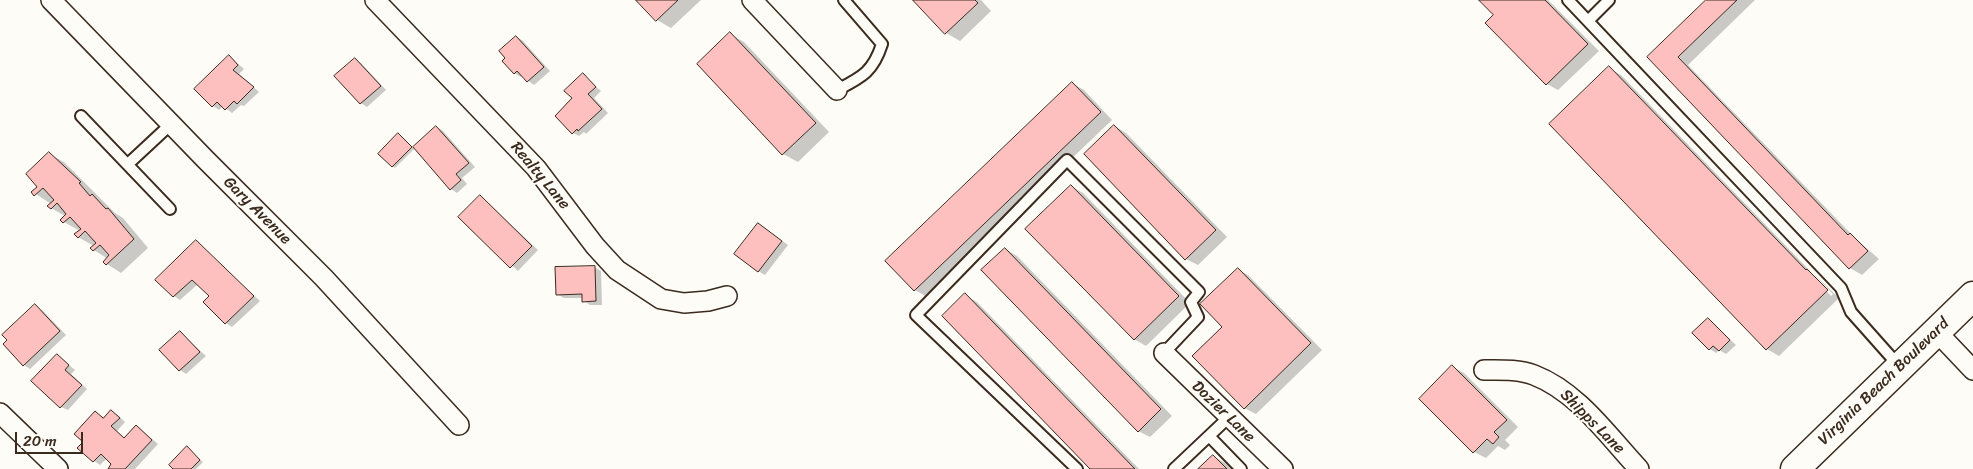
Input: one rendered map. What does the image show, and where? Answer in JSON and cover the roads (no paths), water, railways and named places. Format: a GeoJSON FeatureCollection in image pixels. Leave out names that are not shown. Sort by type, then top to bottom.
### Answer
{"type":"FeatureCollection","features":[{"type":"Feature","properties":{"kind":"main road","name":"Virginia Beach Boulevard"},"geometry":{"type":"LineString","coordinates":[[1794,469],[1973,296]]}},
{"type":"Feature","properties":{"kind":"street","name":"Gary Avenue"},"geometry":{"type":"LineString","coordinates":[[51,0],[324,278],[459,425]]}},
{"type":"Feature","properties":{"kind":"street","name":"Realty Lane"},"geometry":{"type":"LineString","coordinates":[[375,0],[536,168],[595,246],[617,270],[661,299],[684,303],[708,301],[727,296]]}},
{"type":"Feature","properties":{"kind":"street"},"geometry":{"type":"LineString","coordinates":[[752,0],[837,90]]}},
{"type":"Feature","properties":{"kind":"street"},"geometry":{"type":"LineString","coordinates":[[1936,331],[1973,370]]}},
{"type":"Feature","properties":{"kind":"street","name":"Dozier Lane"},"geometry":{"type":"LineString","coordinates":[[1164,353],[1283,469]]}},
{"type":"Feature","properties":{"kind":"street","name":"Shipps Lane"},"geometry":{"type":"LineString","coordinates":[[1484,370],[1509,370],[1532,374],[1554,384],[1574,399],[1639,469]]}},
{"type":"Feature","properties":{"kind":"street"},"geometry":{"type":"LineString","coordinates":[[0,413],[58,469]]}},
{"type":"Feature","properties":{"kind":"lane"},"geometry":{"type":"LineString","coordinates":[[837,90],[867,74],[877,59],[882,44],[844,0]]}},
{"type":"Feature","properties":{"kind":"lane"},"geometry":{"type":"LineString","coordinates":[[1568,0],[1841,288],[1851,312],[1900,366]]}},
{"type":"Feature","properties":{"kind":"lane"},"geometry":{"type":"LineString","coordinates":[[1588,21],[1609,0]]}},
{"type":"Feature","properties":{"kind":"lane"},"geometry":{"type":"LineString","coordinates":[[81,116],[170,209]]}},
{"type":"Feature","properties":{"kind":"lane"},"geometry":{"type":"LineString","coordinates":[[128,164],[171,124]]}},
{"type":"Feature","properties":{"kind":"lane"},"geometry":{"type":"LineString","coordinates":[[1077,469],[916,315],[1067,160],[1199,292],[1191,302],[1198,317],[1164,353]]}},
{"type":"Feature","properties":{"kind":"lane"},"geometry":{"type":"LineString","coordinates":[[1174,469],[1229,417]]}},
{"type":"Feature","properties":{"kind":"lane"},"geometry":{"type":"LineString","coordinates":[[1209,436],[1241,469]]}}]}
